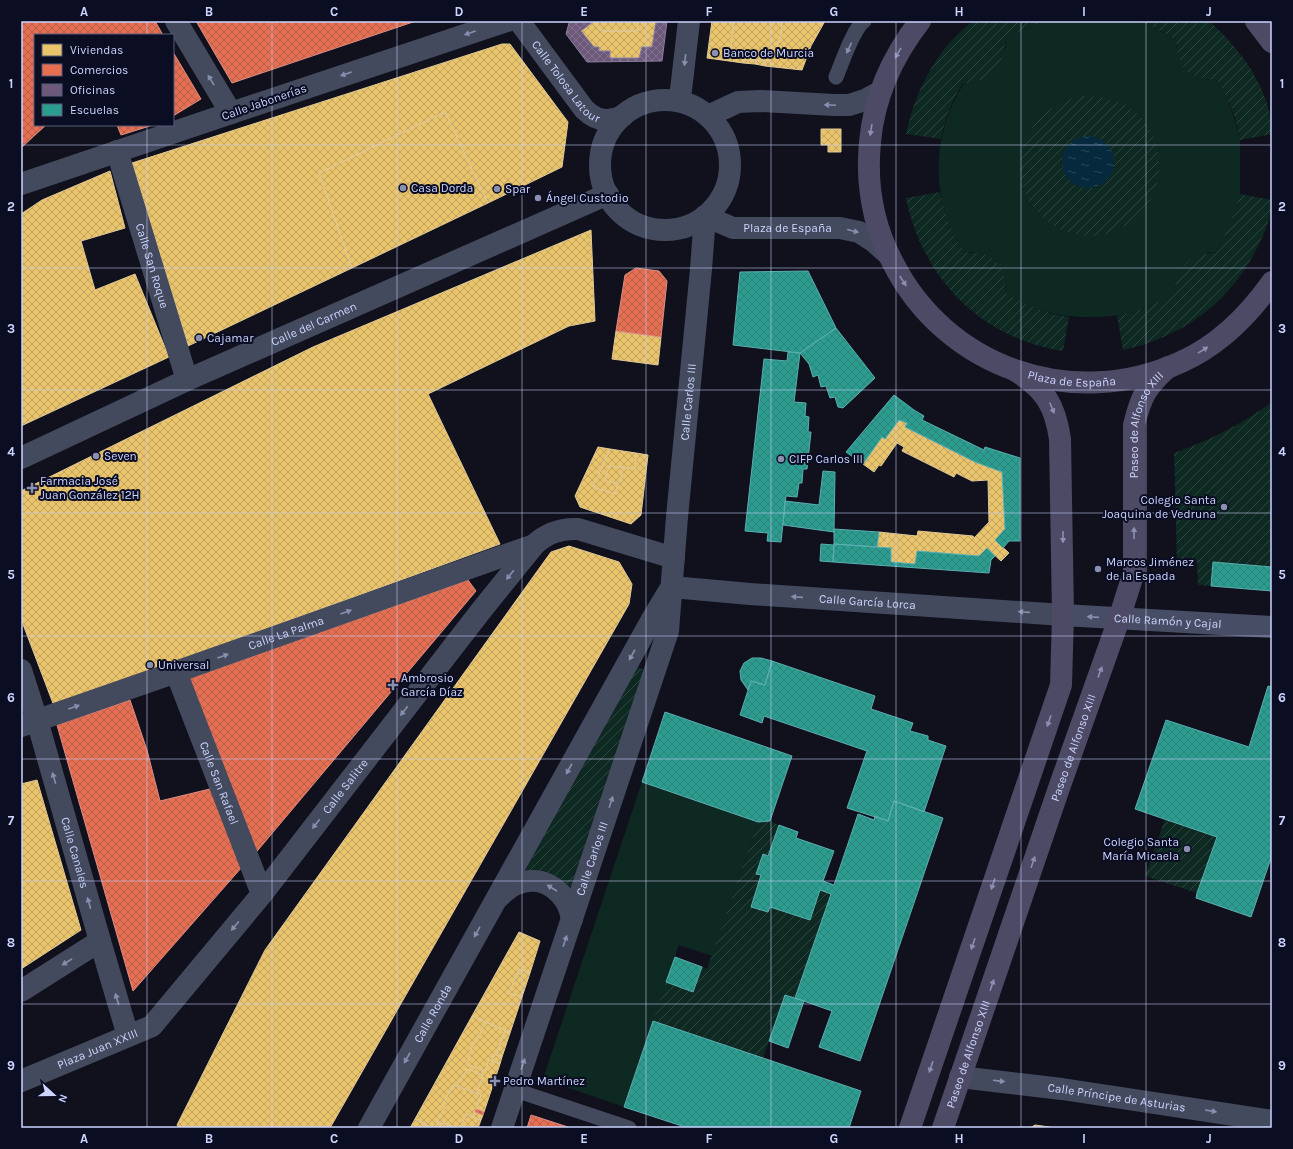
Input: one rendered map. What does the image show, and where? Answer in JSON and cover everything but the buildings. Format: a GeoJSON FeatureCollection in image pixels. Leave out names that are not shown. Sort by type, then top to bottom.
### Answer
{"type":"FeatureCollection","features":[{"type":"Feature","properties":{"kind":"main road","name":"Plaza de España"},"geometry":{"type":"LineString","coordinates":[[920,21],[896,57],[886,77],[874,112],[869,153],[870,188],[879,229],[889,255],[902,281],[930,316],[976,353],[1016,371],[1050,379],[1084,383],[1118,381],[1152,373],[1196,354],[1221,338],[1244,318],[1269,290]]}},
{"type":"Feature","properties":{"kind":"main road"},"geometry":{"type":"LineString","coordinates":[[1256,21],[1272,42]]}},
{"type":"Feature","properties":{"kind":"main road","name":"Paseo de Alfonso XIII"},"geometry":{"type":"LineString","coordinates":[[943,1128],[1059,788],[1120,619],[1134,572],[1134,425],[1138,408],[1145,393],[1153,381],[1168,367]]}},
{"type":"Feature","properties":{"kind":"main road"},"geometry":{"type":"LineString","coordinates":[[910,1128],[1062,684],[1063,615],[1060,439],[1058,426],[1049,400],[1030,379],[1016,371]]}},
{"type":"Feature","properties":{"kind":"main road","name":"Calle Ramón y Cajal"},"geometry":{"type":"LineString","coordinates":[[1063,615],[1272,627]]}},
{"type":"Feature","properties":{"kind":"street"},"geometry":{"type":"LineString","coordinates":[[176,21],[231,113]]}},
{"type":"Feature","properties":{"kind":"street","name":"Calle Jabonerías"},"geometry":{"type":"LineString","coordinates":[[21,184],[507,21]]}},
{"type":"Feature","properties":{"kind":"street","name":"Calle Tolosa Latour"},"geometry":{"type":"LineString","coordinates":[[519,21],[589,114],[597,119],[603,120],[617,119],[623,116]]}},
{"type":"Feature","properties":{"kind":"street"},"geometry":{"type":"LineString","coordinates":[[678,101],[681,90],[689,21]]}},
{"type":"Feature","properties":{"kind":"street"},"geometry":{"type":"LineString","coordinates":[[708,116],[738,102],[760,101],[849,105],[865,100],[880,92]]}},
{"type":"Feature","properties":{"kind":"street"},"geometry":{"type":"LineString","coordinates":[[653,101],[678,101],[693,106],[708,116],[715,123],[723,136],[728,151],[730,161],[728,182],[724,192],[712,209],[696,222],[680,228],[656,229],[642,225],[628,217],[616,207],[604,187],[601,174],[602,152],[608,136],[617,121],[623,116],[637,107],[653,101]]}},
{"type":"Feature","properties":{"kind":"street","name":"Calle San Roque"},"geometry":{"type":"LineString","coordinates":[[117,151],[187,380]]}},
{"type":"Feature","properties":{"kind":"street","name":"Calle del Carmen"},"geometry":{"type":"LineString","coordinates":[[21,458],[187,380],[608,194]]}},
{"type":"Feature","properties":{"kind":"street","name":"Plaza de España"},"geometry":{"type":"LineString","coordinates":[[705,216],[733,228],[840,228],[859,232],[889,255]]}},
{"type":"Feature","properties":{"kind":"street","name":"Calle Carlos III"},"geometry":{"type":"LineString","coordinates":[[502,1128],[668,631],[701,277],[705,216]]}},
{"type":"Feature","properties":{"kind":"street"},"geometry":{"type":"LineString","coordinates":[[534,545],[550,532],[568,528],[578,529],[674,558]]}},
{"type":"Feature","properties":{"kind":"street","name":"Calle La Palma"},"geometry":{"type":"LineString","coordinates":[[29,723],[534,545]]}},
{"type":"Feature","properties":{"kind":"street","name":"Calle Salitre"},"geometry":{"type":"LineString","coordinates":[[152,1026],[262,894],[480,612],[534,545]]}},
{"type":"Feature","properties":{"kind":"street","name":"Calle Carlos III"},"geometry":{"type":"LineString","coordinates":[[497,898],[648,627],[672,587]]}},
{"type":"Feature","properties":{"kind":"street","name":"Calle García Lorca"},"geometry":{"type":"LineString","coordinates":[[672,587],[750,594],[1063,615]]}},
{"type":"Feature","properties":{"kind":"street","name":"Calle Canales"},"geometry":{"type":"LineString","coordinates":[[21,670],[29,723],[100,941],[128,1036]]}},
{"type":"Feature","properties":{"kind":"street","name":"Calle San Rafael"},"geometry":{"type":"LineString","coordinates":[[176,672],[262,894]]}},
{"type":"Feature","properties":{"kind":"street"},"geometry":{"type":"LineString","coordinates":[[497,898],[518,883],[529,881],[548,884],[561,894],[567,902],[571,909],[572,919]]}},
{"type":"Feature","properties":{"kind":"street","name":"Calle Ronda"},"geometry":{"type":"LineString","coordinates":[[368,1128],[497,898]]}},
{"type":"Feature","properties":{"kind":"street"},"geometry":{"type":"LineString","coordinates":[[21,991],[100,941]]}},
{"type":"Feature","properties":{"kind":"street","name":"Plaza Juan XXIII"},"geometry":{"type":"LineString","coordinates":[[21,1081],[152,1026]]}},
{"type":"Feature","properties":{"kind":"street","name":"Calle Príncipe de Asturias"},"geometry":{"type":"LineString","coordinates":[[960,1076],[1062,1089],[1272,1121]]}},
{"type":"Feature","properties":{"kind":"lane"},"geometry":{"type":"LineString","coordinates":[[836,77],[860,24],[864,21]]}},
{"type":"Feature","properties":{"kind":"lane"},"geometry":{"type":"LineString","coordinates":[[515,1090],[629,1128]]}},
{"type":"Feature","properties":{"kind":"green space"},"geometry":{"type":"Polygon","coordinates":[[[973,21],[1044,21],[1020,31],[1005,40],[1005,49],[999,64],[988,76],[980,80],[963,83],[949,110],[941,139],[906,134],[915,102],[929,72],[938,57],[949,44],[973,21]]]}},
{"type":"Feature","properties":{"kind":"green space"},"geometry":{"type":"Polygon","coordinates":[[[1044,21],[1138,21],[1153,27],[1176,40],[1176,48],[1192,75],[1209,80],[1216,80],[1227,98],[1238,130],[1240,140],[1240,194],[1229,229],[1215,253],[1208,252],[1175,286],[1175,293],[1151,305],[1127,314],[1099,317],[1062,315],[1050,313],[1027,305],[1016,299],[1005,292],[1006,285],[973,252],[965,253],[953,233],[945,212],[940,190],[940,146],[945,124],[953,103],[964,83],[978,81],[994,71],[1006,47],[1005,40],[1020,31],[1044,21]]]}},
{"type":"Feature","properties":{"kind":"green space"},"geometry":{"type":"Polygon","coordinates":[[[1138,21],[1209,21],[1243,57],[1260,86],[1267,102],[1271,118],[1272,134],[1240,140],[1237,124],[1231,108],[1216,80],[1206,79],[1191,74],[1186,70],[1179,58],[1176,40],[1153,27],[1138,21]]]}},
{"type":"Feature","properties":{"kind":"green space"},"geometry":{"type":"Polygon","coordinates":[[[1084,96],[1102,97],[1113,100],[1130,108],[1142,119],[1151,132],[1157,146],[1159,162],[1158,177],[1154,192],[1147,206],[1136,218],[1115,231],[1090,236],[1065,231],[1040,215],[1027,196],[1021,176],[1021,155],[1028,134],[1041,117],[1060,104],[1084,96]],[[1084,137],[1073,141],[1065,149],[1062,165],[1066,175],[1072,182],[1079,186],[1092,188],[1100,185],[1106,178],[1113,168],[1114,162],[1111,150],[1107,146],[1096,139],[1084,137]]]}},
{"type":"Feature","properties":{"kind":"green space"},"geometry":{"type":"Polygon","coordinates":[[[940,192],[944,208],[960,246],[965,253],[983,255],[996,262],[1004,275],[1005,292],[1036,308],[1052,314],[1069,317],[1063,351],[1033,344],[1006,333],[981,318],[960,300],[941,279],[926,254],[914,227],[906,198],[940,192]]]}},
{"type":"Feature","properties":{"kind":"green space"},"geometry":{"type":"Polygon","coordinates":[[[1240,194],[1272,200],[1272,206],[1268,224],[1261,241],[1247,266],[1234,284],[1203,314],[1185,326],[1166,336],[1123,350],[1117,316],[1147,307],[1174,293],[1178,276],[1186,264],[1198,256],[1215,253],[1230,224],[1240,194]]]}},
{"type":"Feature","properties":{"kind":"green space","name":"Colegio Santa Joaquina de Vedruna"},"geometry":{"type":"Polygon","coordinates":[[[1272,402],[1272,567],[1214,562],[1211,586],[1198,585],[1197,561],[1177,562],[1174,453],[1225,431],[1272,402]]]}},
{"type":"Feature","properties":{"kind":"green space"},"geometry":{"type":"Polygon","coordinates":[[[627,663],[653,673],[567,902],[518,883],[627,663]]]}},
{"type":"Feature","properties":{"kind":"green space"},"geometry":{"type":"Polygon","coordinates":[[[642,782],[758,822],[712,956],[679,945],[624,1107],[543,1079],[642,782]]]}},
{"type":"Feature","properties":{"kind":"green space"},"geometry":{"type":"Polygon","coordinates":[[[1165,819],[1217,837],[1197,893],[1145,876],[1165,819]]]}},
{"type":"Feature","properties":{"kind":"green space"},"geometry":{"type":"Polygon","coordinates":[[[770,821],[779,825],[768,856],[763,854],[756,873],[761,875],[751,907],[768,912],[770,907],[810,920],[820,890],[831,894],[795,998],[785,995],[763,1058],[653,1021],[666,982],[693,992],[702,967],[707,969],[758,822],[770,821]]]}},
{"type":"Feature","properties":{"kind":"water"},"geometry":{"type":"Polygon","coordinates":[[[1088,136],[1098,138],[1106,144],[1112,152],[1114,162],[1112,172],[1106,180],[1098,186],[1088,188],[1078,186],[1070,180],[1064,172],[1062,162],[1064,152],[1070,144],[1078,138],[1088,136]]]}},
{"type":"Feature","properties":{"kind":"place","name":"Banco de Murcia"},"geometry":{"type":"Point","coordinates":[715,53]}},
{"type":"Feature","properties":{"kind":"place","name":"Casa Dorda"},"geometry":{"type":"Point","coordinates":[403,188]}},
{"type":"Feature","properties":{"kind":"place","name":"Spar"},"geometry":{"type":"Point","coordinates":[497,189]}},
{"type":"Feature","properties":{"kind":"place","name":"Ángel Custodio"},"geometry":{"type":"Point","coordinates":[538,198]}},
{"type":"Feature","properties":{"kind":"place","name":"Cajamar"},"geometry":{"type":"Point","coordinates":[199,338]}},
{"type":"Feature","properties":{"kind":"place","name":"Seven"},"geometry":{"type":"Point","coordinates":[96,456]}},
{"type":"Feature","properties":{"kind":"place","name":"CIFP Carlos III"},"geometry":{"type":"Point","coordinates":[781,459]}},
{"type":"Feature","properties":{"kind":"place","name":"Farmacia José Juan González 12H"},"geometry":{"type":"Point","coordinates":[32,488]}},
{"type":"Feature","properties":{"kind":"place","name":"Colegio Santa Joaquina de Vedruna"},"geometry":{"type":"Point","coordinates":[1224,507]}},
{"type":"Feature","properties":{"kind":"place","name":"Marcos Jiménez de la Espada"},"geometry":{"type":"Point","coordinates":[1098,569]}},
{"type":"Feature","properties":{"kind":"place","name":"Universal"},"geometry":{"type":"Point","coordinates":[150,665]}},
{"type":"Feature","properties":{"kind":"place","name":"Ambrosio García Díaz"},"geometry":{"type":"Point","coordinates":[393,685]}},
{"type":"Feature","properties":{"kind":"place","name":"Colegio Santa María Micaela"},"geometry":{"type":"Point","coordinates":[1187,849]}},
{"type":"Feature","properties":{"kind":"place","name":"Pedro Martínez"},"geometry":{"type":"Point","coordinates":[495,1081]}}]}
